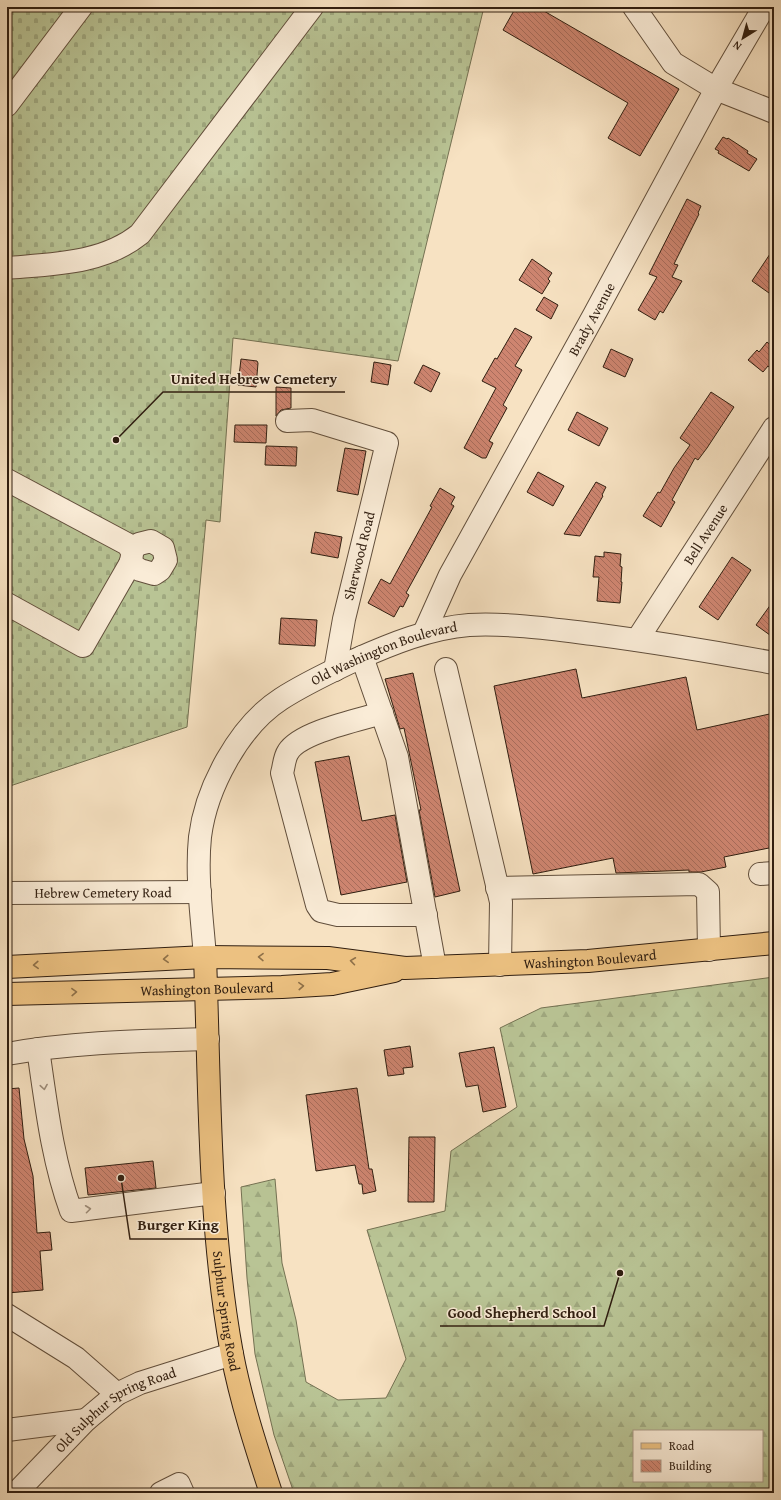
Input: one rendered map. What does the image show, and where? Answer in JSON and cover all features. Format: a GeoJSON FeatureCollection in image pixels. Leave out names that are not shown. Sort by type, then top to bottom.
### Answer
{"type":"FeatureCollection","features":[{"type":"Feature","properties":{"kind":"main road","name":"Washington Boulevard"},"geometry":{"type":"LineString","coordinates":[[7,967],[205,957],[328,958],[405,968],[435,968],[588,961],[774,943]]}},
{"type":"Feature","properties":{"kind":"main road","name":"Sulphur Spring Road"},"geometry":{"type":"LineString","coordinates":[[205,957],[214,1193],[222,1286],[232,1354],[250,1425],[271,1493]]}},
{"type":"Feature","properties":{"kind":"main road","name":"Washington Boulevard"},"geometry":{"type":"LineString","coordinates":[[7,994],[332,984],[405,968]]}},
{"type":"Feature","properties":{"kind":"street"},"geometry":{"type":"LineString","coordinates":[[7,105],[81,7]]}},
{"type":"Feature","properties":{"kind":"street"},"geometry":{"type":"LineString","coordinates":[[7,268],[74,262],[116,249],[130,242],[140,234],[312,7]]}},
{"type":"Feature","properties":{"kind":"street"},"geometry":{"type":"LineString","coordinates":[[634,7],[673,63],[716,89],[774,112]]}},
{"type":"Feature","properties":{"kind":"street","name":"Brady Avenue"},"geometry":{"type":"LineString","coordinates":[[424,633],[450,575],[594,315],[716,89],[764,7]]}},
{"type":"Feature","properties":{"kind":"street","name":"Sherwood Road"},"geometry":{"type":"LineString","coordinates":[[287,421],[312,420],[388,443],[344,619],[335,670]]}},
{"type":"Feature","properties":{"kind":"street","name":"Bell Avenue"},"geometry":{"type":"LineString","coordinates":[[637,640],[774,428]]}},
{"type":"Feature","properties":{"kind":"street"},"geometry":{"type":"LineString","coordinates":[[7,480],[127,544],[131,557],[83,646],[7,604]]}},
{"type":"Feature","properties":{"kind":"street","name":"Old Washington Boulevard"},"geometry":{"type":"LineString","coordinates":[[205,957],[200,892],[200,836],[215,785],[228,759],[244,734],[262,715],[280,700],[335,670],[362,657],[424,633],[468,625],[510,626],[558,630],[637,640],[774,663]]}},
{"type":"Feature","properties":{"kind":"street"},"geometry":{"type":"LineString","coordinates":[[362,657],[397,757],[435,968]]}},
{"type":"Feature","properties":{"kind":"street"},"geometry":{"type":"LineString","coordinates":[[446,669],[501,902],[500,965]]}},
{"type":"Feature","properties":{"kind":"street"},"geometry":{"type":"LineString","coordinates":[[382,714],[330,728],[299,742],[288,752],[282,773],[317,905],[321,911],[338,915],[426,915]]}},
{"type":"Feature","properties":{"kind":"street"},"geometry":{"type":"LineString","coordinates":[[497,888],[699,884],[708,892],[709,950]]}},
{"type":"Feature","properties":{"kind":"street","name":"Hebrew Cemetery Road"},"geometry":{"type":"LineString","coordinates":[[7,894],[200,892]]}},
{"type":"Feature","properties":{"kind":"street"},"geometry":{"type":"LineString","coordinates":[[7,1054],[38,1049],[148,1041],[208,1039]]}},
{"type":"Feature","properties":{"kind":"street"},"geometry":{"type":"LineString","coordinates":[[38,1049],[53,1143],[62,1186],[71,1211],[214,1193]]}},
{"type":"Feature","properties":{"kind":"street"},"geometry":{"type":"LineString","coordinates":[[7,1315],[76,1358],[117,1394]]}},
{"type":"Feature","properties":{"kind":"street","name":"Old Sulphur Spring Road"},"geometry":{"type":"LineString","coordinates":[[16,1493],[86,1420],[117,1394],[140,1382],[232,1354]]}},
{"type":"Feature","properties":{"kind":"street"},"geometry":{"type":"LineString","coordinates":[[7,1430],[86,1420]]}},
{"type":"Feature","properties":{"kind":"street"},"geometry":{"type":"LineString","coordinates":[[161,1493],[180,1484],[184,1493]]}},
{"type":"Feature","properties":{"kind":"green space"},"geometry":{"type":"Polygon","coordinates":[[[7,7],[484,7],[398,361],[233,338],[220,522],[206,520],[187,727],[7,787],[7,7]]]}},
{"type":"Feature","properties":{"kind":"green space"},"geometry":{"type":"Polygon","coordinates":[[[774,977],[774,1493],[294,1493],[274,1435],[255,1354],[247,1278],[241,1187],[275,1179],[282,1263],[296,1320],[306,1382],[338,1400],[386,1398],[406,1359],[367,1230],[445,1211],[451,1151],[517,1107],[500,1028],[541,1008],[774,977]]]}},
{"type":"Feature","properties":{"kind":"building"},"geometry":{"type":"Polygon","coordinates":[[[516,7],[537,7],[679,89],[640,156],[608,138],[628,103],[503,30],[516,7]]]}},
{"type":"Feature","properties":{"kind":"building"},"geometry":{"type":"Polygon","coordinates":[[[723,137],[728,138],[748,151],[747,153],[757,159],[749,171],[718,153],[719,151],[715,149],[723,137]]]}},
{"type":"Feature","properties":{"kind":"building"},"geometry":{"type":"Polygon","coordinates":[[[687,199],[701,206],[698,213],[699,214],[674,264],[678,265],[672,277],[682,281],[663,313],[660,311],[655,320],[638,310],[657,277],[649,274],[687,199]]]}},
{"type":"Feature","properties":{"kind":"building"},"geometry":{"type":"Polygon","coordinates":[[[774,248],[774,286],[769,293],[752,281],[774,248]]]}},
{"type":"Feature","properties":{"kind":"building"},"geometry":{"type":"Polygon","coordinates":[[[532,259],[552,273],[548,279],[550,281],[542,294],[519,280],[532,259]]]}},
{"type":"Feature","properties":{"kind":"building"},"geometry":{"type":"Polygon","coordinates":[[[544,297],[558,305],[551,319],[536,310],[544,297]]]}},
{"type":"Feature","properties":{"kind":"building"},"geometry":{"type":"Polygon","coordinates":[[[515,328],[532,337],[515,366],[522,370],[503,405],[507,408],[489,441],[493,443],[486,458],[482,458],[464,448],[496,388],[482,381],[515,328]]]}},
{"type":"Feature","properties":{"kind":"building"},"geometry":{"type":"Polygon","coordinates":[[[767,342],[774,348],[774,371],[768,366],[763,372],[748,360],[757,350],[759,352],[767,342]]]}},
{"type":"Feature","properties":{"kind":"building"},"geometry":{"type":"Polygon","coordinates":[[[611,349],[633,359],[625,377],[603,367],[611,349]]]}},
{"type":"Feature","properties":{"kind":"building"},"geometry":{"type":"Polygon","coordinates":[[[241,359],[257,361],[256,387],[238,385],[241,359]]]}},
{"type":"Feature","properties":{"kind":"building"},"geometry":{"type":"Polygon","coordinates":[[[374,362],[391,365],[388,385],[371,382],[374,362]]]}},
{"type":"Feature","properties":{"kind":"building"},"geometry":{"type":"Polygon","coordinates":[[[423,365],[440,373],[431,392],[414,383],[423,365]]]}},
{"type":"Feature","properties":{"kind":"building"},"geometry":{"type":"Polygon","coordinates":[[[276,387],[291,388],[291,408],[281,410],[276,416],[276,387]]]}},
{"type":"Feature","properties":{"kind":"building"},"geometry":{"type":"Polygon","coordinates":[[[711,392],[734,407],[698,460],[695,458],[672,500],[675,502],[661,527],[643,516],[658,492],[660,493],[674,468],[690,445],[680,438],[711,392]]]}},
{"type":"Feature","properties":{"kind":"building"},"geometry":{"type":"Polygon","coordinates":[[[577,412],[608,428],[599,446],[568,430],[577,412]]]}},
{"type":"Feature","properties":{"kind":"building"},"geometry":{"type":"Polygon","coordinates":[[[235,425],[267,425],[266,443],[234,442],[235,425]]]}},
{"type":"Feature","properties":{"kind":"building"},"geometry":{"type":"Polygon","coordinates":[[[266,446],[297,447],[296,466],[265,465],[266,446]]]}},
{"type":"Feature","properties":{"kind":"building"},"geometry":{"type":"Polygon","coordinates":[[[345,448],[366,451],[358,495],[337,491],[345,448]]]}},
{"type":"Feature","properties":{"kind":"building"},"geometry":{"type":"Polygon","coordinates":[[[538,472],[564,486],[553,506],[527,492],[538,472]]]}},
{"type":"Feature","properties":{"kind":"building"},"geometry":{"type":"Polygon","coordinates":[[[596,482],[606,487],[602,495],[603,496],[580,536],[564,534],[596,482]]]}},
{"type":"Feature","properties":{"kind":"building"},"geometry":{"type":"Polygon","coordinates":[[[440,488],[455,497],[451,504],[454,506],[406,593],[409,595],[403,607],[400,606],[394,617],[368,603],[381,579],[390,584],[432,507],[430,506],[440,488]]]}},
{"type":"Feature","properties":{"kind":"building"},"geometry":{"type":"Polygon","coordinates":[[[315,532],[342,537],[338,558],[311,553],[315,532]]]}},
{"type":"Feature","properties":{"kind":"building"},"geometry":{"type":"Polygon","coordinates":[[[604,552],[621,554],[620,566],[622,567],[622,582],[620,603],[597,601],[599,577],[593,577],[595,556],[604,557],[604,552]]]}},
{"type":"Feature","properties":{"kind":"building"},"geometry":{"type":"Polygon","coordinates":[[[732,557],[751,570],[718,620],[699,607],[732,557]]]}},
{"type":"Feature","properties":{"kind":"building"},"geometry":{"type":"Polygon","coordinates":[[[774,600],[774,638],[756,625],[774,600]]]}},
{"type":"Feature","properties":{"kind":"building"},"geometry":{"type":"Polygon","coordinates":[[[281,618],[317,620],[315,646],[279,644],[281,618]]]}},
{"type":"Feature","properties":{"kind":"building"},"geometry":{"type":"Polygon","coordinates":[[[576,669],[582,698],[686,677],[697,730],[774,713],[774,847],[724,857],[726,867],[701,872],[689,872],[689,870],[616,873],[613,858],[533,874],[494,686],[576,669]]]}},
{"type":"Feature","properties":{"kind":"building"},"geometry":{"type":"Polygon","coordinates":[[[413,673],[460,891],[435,897],[419,810],[421,810],[404,728],[400,729],[385,679],[413,673]]]}},
{"type":"Feature","properties":{"kind":"building"},"geometry":{"type":"Polygon","coordinates":[[[349,756],[362,821],[395,815],[407,882],[341,895],[315,762],[349,756]]]}},
{"type":"Feature","properties":{"kind":"building"},"geometry":{"type":"Polygon","coordinates":[[[410,1046],[413,1067],[403,1068],[404,1074],[388,1076],[384,1050],[410,1046]]]}},
{"type":"Feature","properties":{"kind":"building"},"geometry":{"type":"Polygon","coordinates":[[[494,1047],[506,1107],[483,1112],[478,1085],[466,1087],[459,1053],[494,1047]]]}},
{"type":"Feature","properties":{"kind":"building"},"geometry":{"type":"Polygon","coordinates":[[[19,1088],[24,1139],[33,1176],[37,1233],[50,1232],[52,1250],[40,1251],[43,1290],[7,1293],[7,1089],[19,1088]]]}},
{"type":"Feature","properties":{"kind":"building"},"geometry":{"type":"Polygon","coordinates":[[[357,1088],[369,1169],[372,1169],[376,1191],[363,1194],[362,1184],[359,1184],[355,1165],[316,1171],[306,1095],[357,1088]]]}},
{"type":"Feature","properties":{"kind":"building"},"geometry":{"type":"Polygon","coordinates":[[[409,1137],[435,1137],[434,1202],[408,1202],[409,1137]]]}},
{"type":"Feature","properties":{"kind":"building"},"geometry":{"type":"Polygon","coordinates":[[[153,1161],[156,1188],[88,1195],[85,1168],[153,1161]]]}},
{"type":"Feature","properties":{"kind":"place","name":"United Hebrew Cemetery"},"geometry":{"type":"Point","coordinates":[116,440]}},
{"type":"Feature","properties":{"kind":"place","name":"Burger King"},"geometry":{"type":"Point","coordinates":[121,1178]}},
{"type":"Feature","properties":{"kind":"place","name":"Good Shepherd School"},"geometry":{"type":"Point","coordinates":[620,1273]}}]}
